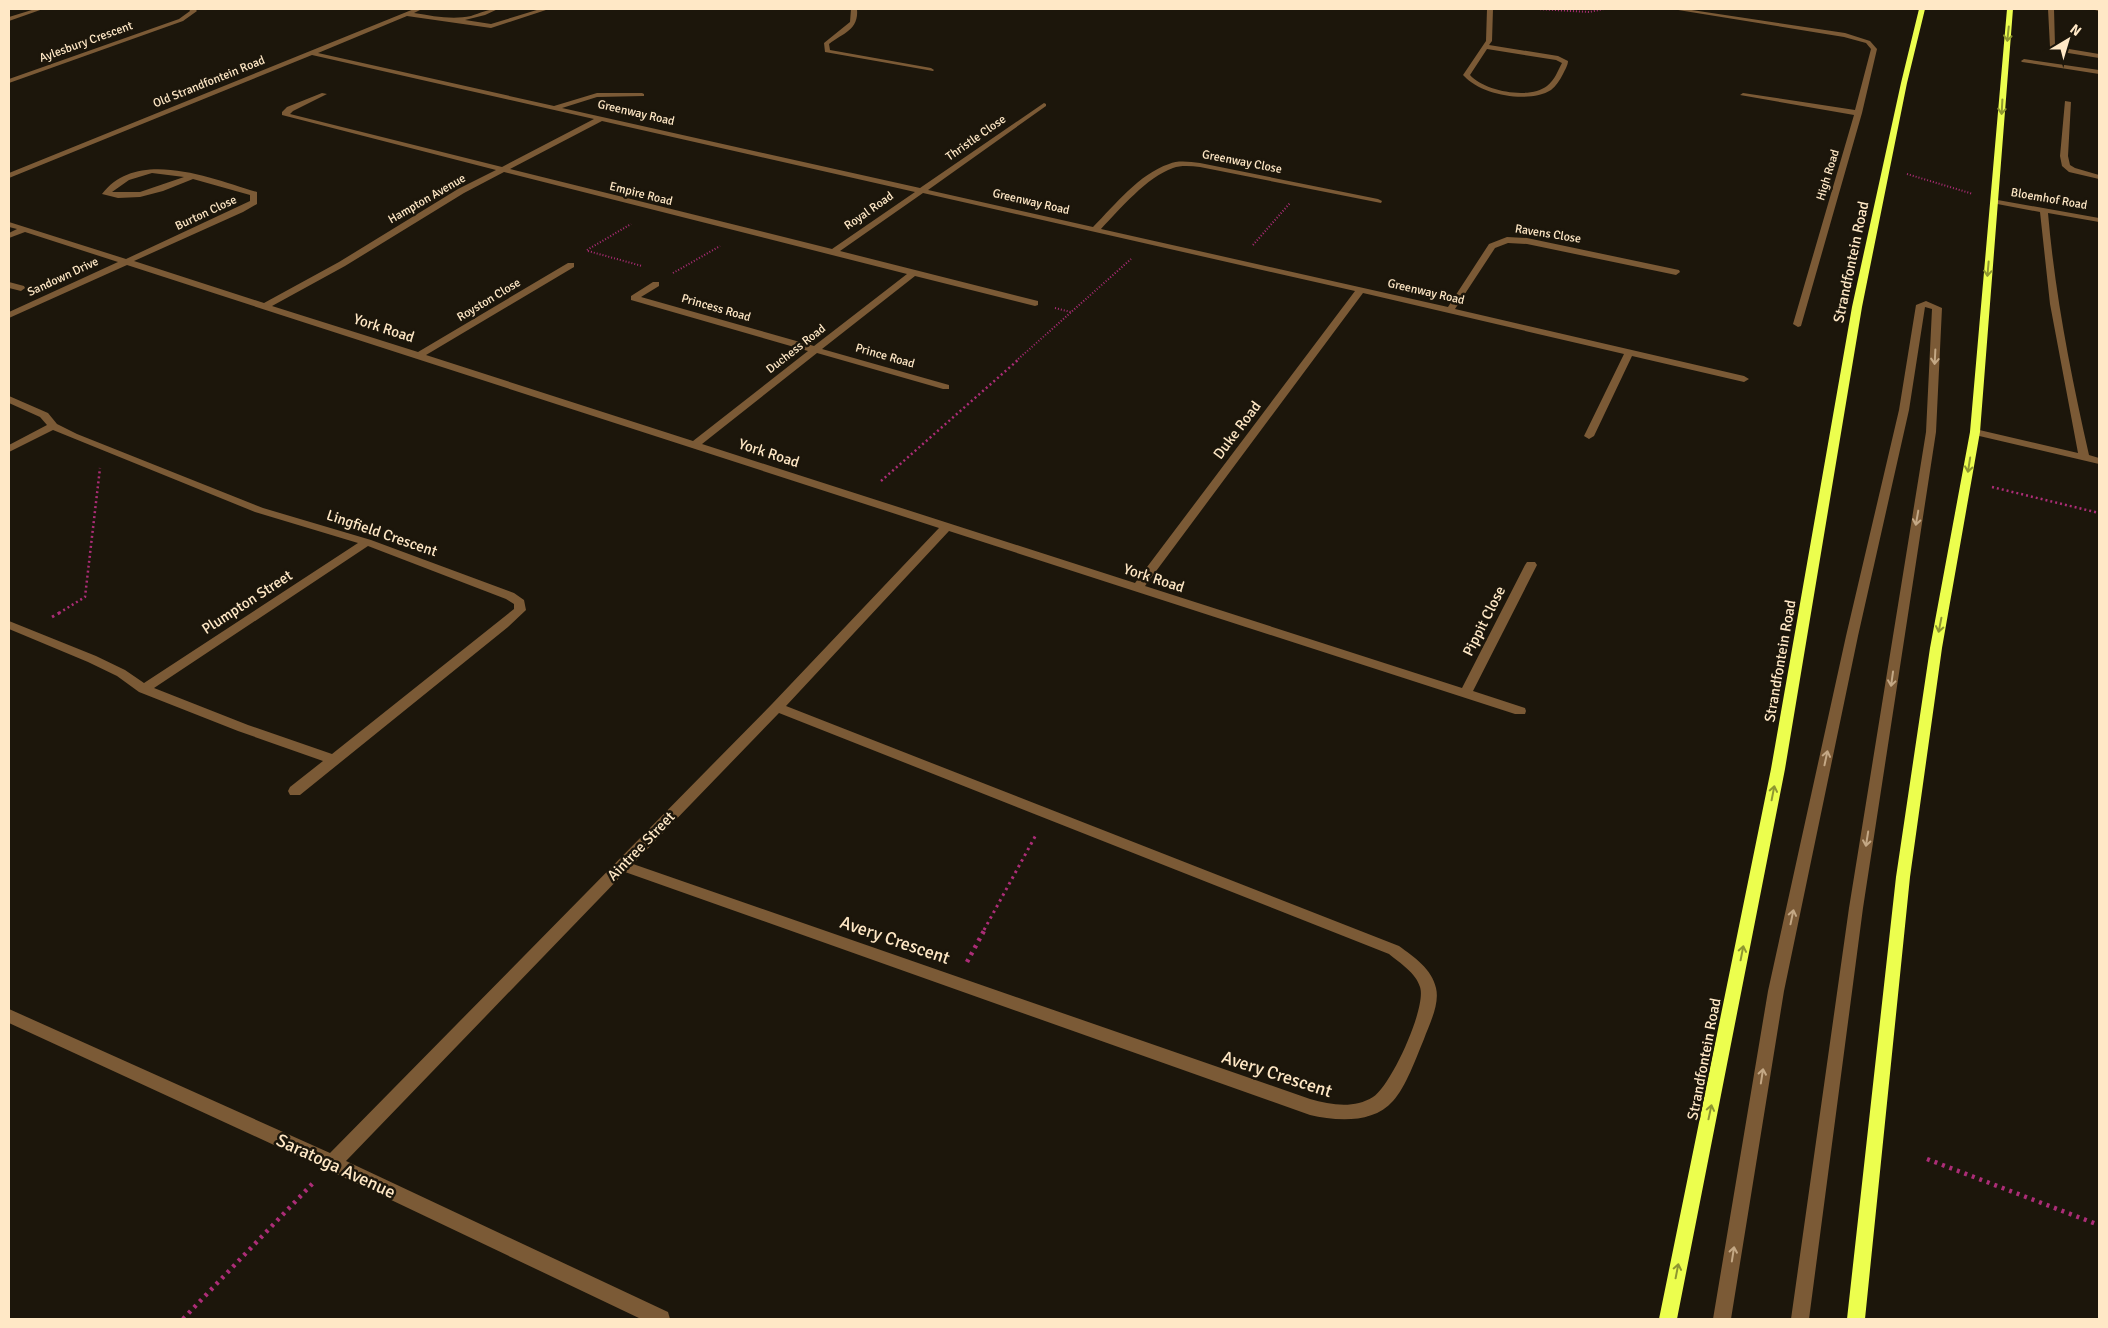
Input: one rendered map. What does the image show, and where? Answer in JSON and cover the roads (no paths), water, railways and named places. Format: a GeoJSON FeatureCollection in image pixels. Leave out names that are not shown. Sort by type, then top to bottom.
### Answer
{"type":"FeatureCollection","features":[{"type":"Feature","properties":{"kind":"main road","name":"Strandfontein Road"},"geometry":{"type":"LineString","coordinates":[[1668,1319],[1778,769],[1857,307],[1888,168],[1904,83],[1922,9]]}},
{"type":"Feature","properties":{"kind":"main road"},"geometry":{"type":"LineString","coordinates":[[1856,1319],[1903,878],[1936,648],[1975,432],[2010,9]]}},
{"type":"Feature","properties":{"kind":"street"},"geometry":{"type":"LineString","coordinates":[[9,19],[40,9]]}},
{"type":"Feature","properties":{"kind":"street","name":"Aylesbury Crescent"},"geometry":{"type":"LineString","coordinates":[[9,81],[181,20],[191,15],[194,11],[192,9]]}},
{"type":"Feature","properties":{"kind":"street","name":"Old Strandfontein Road"},"geometry":{"type":"LineString","coordinates":[[9,176],[419,9]]}},
{"type":"Feature","properties":{"kind":"street"},"geometry":{"type":"LineString","coordinates":[[407,14],[449,21],[482,14],[495,9]]}},
{"type":"Feature","properties":{"kind":"street"},"geometry":{"type":"LineString","coordinates":[[458,20],[485,26],[503,23],[546,9]]}},
{"type":"Feature","properties":{"kind":"street"},"geometry":{"type":"LineString","coordinates":[[854,9],[856,16],[854,23],[846,31],[829,41],[826,44],[827,50],[932,70]]}},
{"type":"Feature","properties":{"kind":"street"},"geometry":{"type":"LineString","coordinates":[[1487,47],[1558,58],[1566,62],[1548,90],[1530,94],[1498,92],[1477,84],[1466,75],[1487,47],[1489,41],[1490,9]]}},
{"type":"Feature","properties":{"kind":"street","name":"High Road"},"geometry":{"type":"LineString","coordinates":[[1675,9],[1860,39],[1870,43],[1874,49],[1858,113],[1798,324]]}},
{"type":"Feature","properties":{"kind":"street"},"geometry":{"type":"LineString","coordinates":[[2051,9],[2052,46],[2054,48],[2099,56]]}},
{"type":"Feature","properties":{"kind":"street"},"geometry":{"type":"LineString","coordinates":[[482,14],[503,23]]}},
{"type":"Feature","properties":{"kind":"street","name":"Greenway Road"},"geometry":{"type":"LineString","coordinates":[[311,52],[1450,310],[1744,379]]}},
{"type":"Feature","properties":{"kind":"street"},"geometry":{"type":"LineString","coordinates":[[2077,53],[2099,62]]}},
{"type":"Feature","properties":{"kind":"street"},"geometry":{"type":"LineString","coordinates":[[2024,61],[2099,72]]}},
{"type":"Feature","properties":{"kind":"street","name":"Empire Road"},"geometry":{"type":"LineString","coordinates":[[324,94],[290,109],[286,112],[286,115],[912,274],[1035,303]]}},
{"type":"Feature","properties":{"kind":"street"},"geometry":{"type":"LineString","coordinates":[[556,107],[597,95],[642,95]]}},
{"type":"Feature","properties":{"kind":"street"},"geometry":{"type":"LineString","coordinates":[[1743,95],[1858,113]]}},
{"type":"Feature","properties":{"kind":"street"},"geometry":{"type":"LineString","coordinates":[[2067,102],[2064,156],[2066,166],[2072,170],[2099,177]]}},
{"type":"Feature","properties":{"kind":"street","name":"Thristle Close"},"geometry":{"type":"LineString","coordinates":[[920,190],[1044,105]]}},
{"type":"Feature","properties":{"kind":"street","name":"Hampton Avenue"},"geometry":{"type":"LineString","coordinates":[[267,306],[342,264],[461,191],[602,118]]}},
{"type":"Feature","properties":{"kind":"street","name":"Greenway Close"},"geometry":{"type":"LineString","coordinates":[[1095,230],[1155,174],[1173,165],[1200,165],[1378,201]]}},
{"type":"Feature","properties":{"kind":"street","name":"Burton Close"},"geometry":{"type":"LineString","coordinates":[[128,261],[254,202],[254,194],[193,176],[152,171],[134,176],[110,187],[106,194],[121,198],[142,196],[193,176]]}},
{"type":"Feature","properties":{"kind":"street","name":"Royal Road"},"geometry":{"type":"LineString","coordinates":[[832,253],[920,190]]}},
{"type":"Feature","properties":{"kind":"street","name":"Bloemhof Road"},"geometry":{"type":"LineString","coordinates":[[1995,201],[2099,220]]}},
{"type":"Feature","properties":{"kind":"street"},"geometry":{"type":"LineString","coordinates":[[2044,210],[2054,316],[2084,457]]}},
{"type":"Feature","properties":{"kind":"street","name":"York Road"},"geometry":{"type":"LineString","coordinates":[[9,224],[1520,711]]}},
{"type":"Feature","properties":{"kind":"street"},"geometry":{"type":"LineString","coordinates":[[9,236],[25,229]]}},
{"type":"Feature","properties":{"kind":"street","name":"Ravens Close"},"geometry":{"type":"LineString","coordinates":[[1450,310],[1492,246],[1507,240],[1528,241],[1676,272]]}},
{"type":"Feature","properties":{"kind":"street","name":"Sandown Drive"},"geometry":{"type":"LineString","coordinates":[[9,315],[128,261]]}},
{"type":"Feature","properties":{"kind":"street","name":"Royston Close"},"geometry":{"type":"LineString","coordinates":[[420,355],[571,265]]}},
{"type":"Feature","properties":{"kind":"street","name":"Duchess Road"},"geometry":{"type":"LineString","coordinates":[[695,444],[912,274]]}},
{"type":"Feature","properties":{"kind":"street","name":"Princess Road"},"geometry":{"type":"LineString","coordinates":[[656,284],[634,298],[816,350]]}},
{"type":"Feature","properties":{"kind":"street"},"geometry":{"type":"LineString","coordinates":[[9,285],[21,288]]}},
{"type":"Feature","properties":{"kind":"street","name":"Duke Road"},"geometry":{"type":"LineString","coordinates":[[1138,588],[1361,290]]}},
{"type":"Feature","properties":{"kind":"street"},"geometry":{"type":"LineString","coordinates":[[1722,1319],[1776,992],[1852,636],[1904,410],[1921,305],[1926,304],[1937,308],[1931,432],[1856,908],[1800,1319]]}},
{"type":"Feature","properties":{"kind":"street","name":"Prince Road"},"geometry":{"type":"LineString","coordinates":[[816,350],[946,387]]}},
{"type":"Feature","properties":{"kind":"street"},"geometry":{"type":"LineString","coordinates":[[1589,436],[1629,352]]}},
{"type":"Feature","properties":{"kind":"street","name":"Lingfield Crescent"},"geometry":{"type":"LineString","coordinates":[[9,399],[44,415],[53,426],[102,448],[259,510],[367,542],[510,596],[520,603],[520,610],[504,624],[294,791]]}},
{"type":"Feature","properties":{"kind":"street"},"geometry":{"type":"LineString","coordinates":[[9,449],[53,426]]}},
{"type":"Feature","properties":{"kind":"street"},"geometry":{"type":"LineString","coordinates":[[1975,432],[2099,461]]}},
{"type":"Feature","properties":{"kind":"street","name":"Aintree Street"},"geometry":{"type":"LineString","coordinates":[[332,1163],[777,707],[947,526]]}},
{"type":"Feature","properties":{"kind":"street","name":"Plumpton Street"},"geometry":{"type":"LineString","coordinates":[[144,689],[367,542]]}},
{"type":"Feature","properties":{"kind":"street","name":"Pippit Close"},"geometry":{"type":"LineString","coordinates":[[1466,693],[1531,565]]}},
{"type":"Feature","properties":{"kind":"street"},"geometry":{"type":"LineString","coordinates":[[9,625],[121,673],[144,689],[243,728],[332,759]]}},
{"type":"Feature","properties":{"kind":"street","name":"Avery Crescent"},"geometry":{"type":"LineString","coordinates":[[622,866],[1310,1107],[1329,1112],[1357,1112],[1377,1104],[1390,1093],[1420,1030],[1430,999],[1428,988],[1421,973],[1394,950],[777,707]]}},
{"type":"Feature","properties":{"kind":"street","name":"Saratoga Avenue"},"geometry":{"type":"LineString","coordinates":[[9,1016],[332,1163],[661,1319]]}}]}
